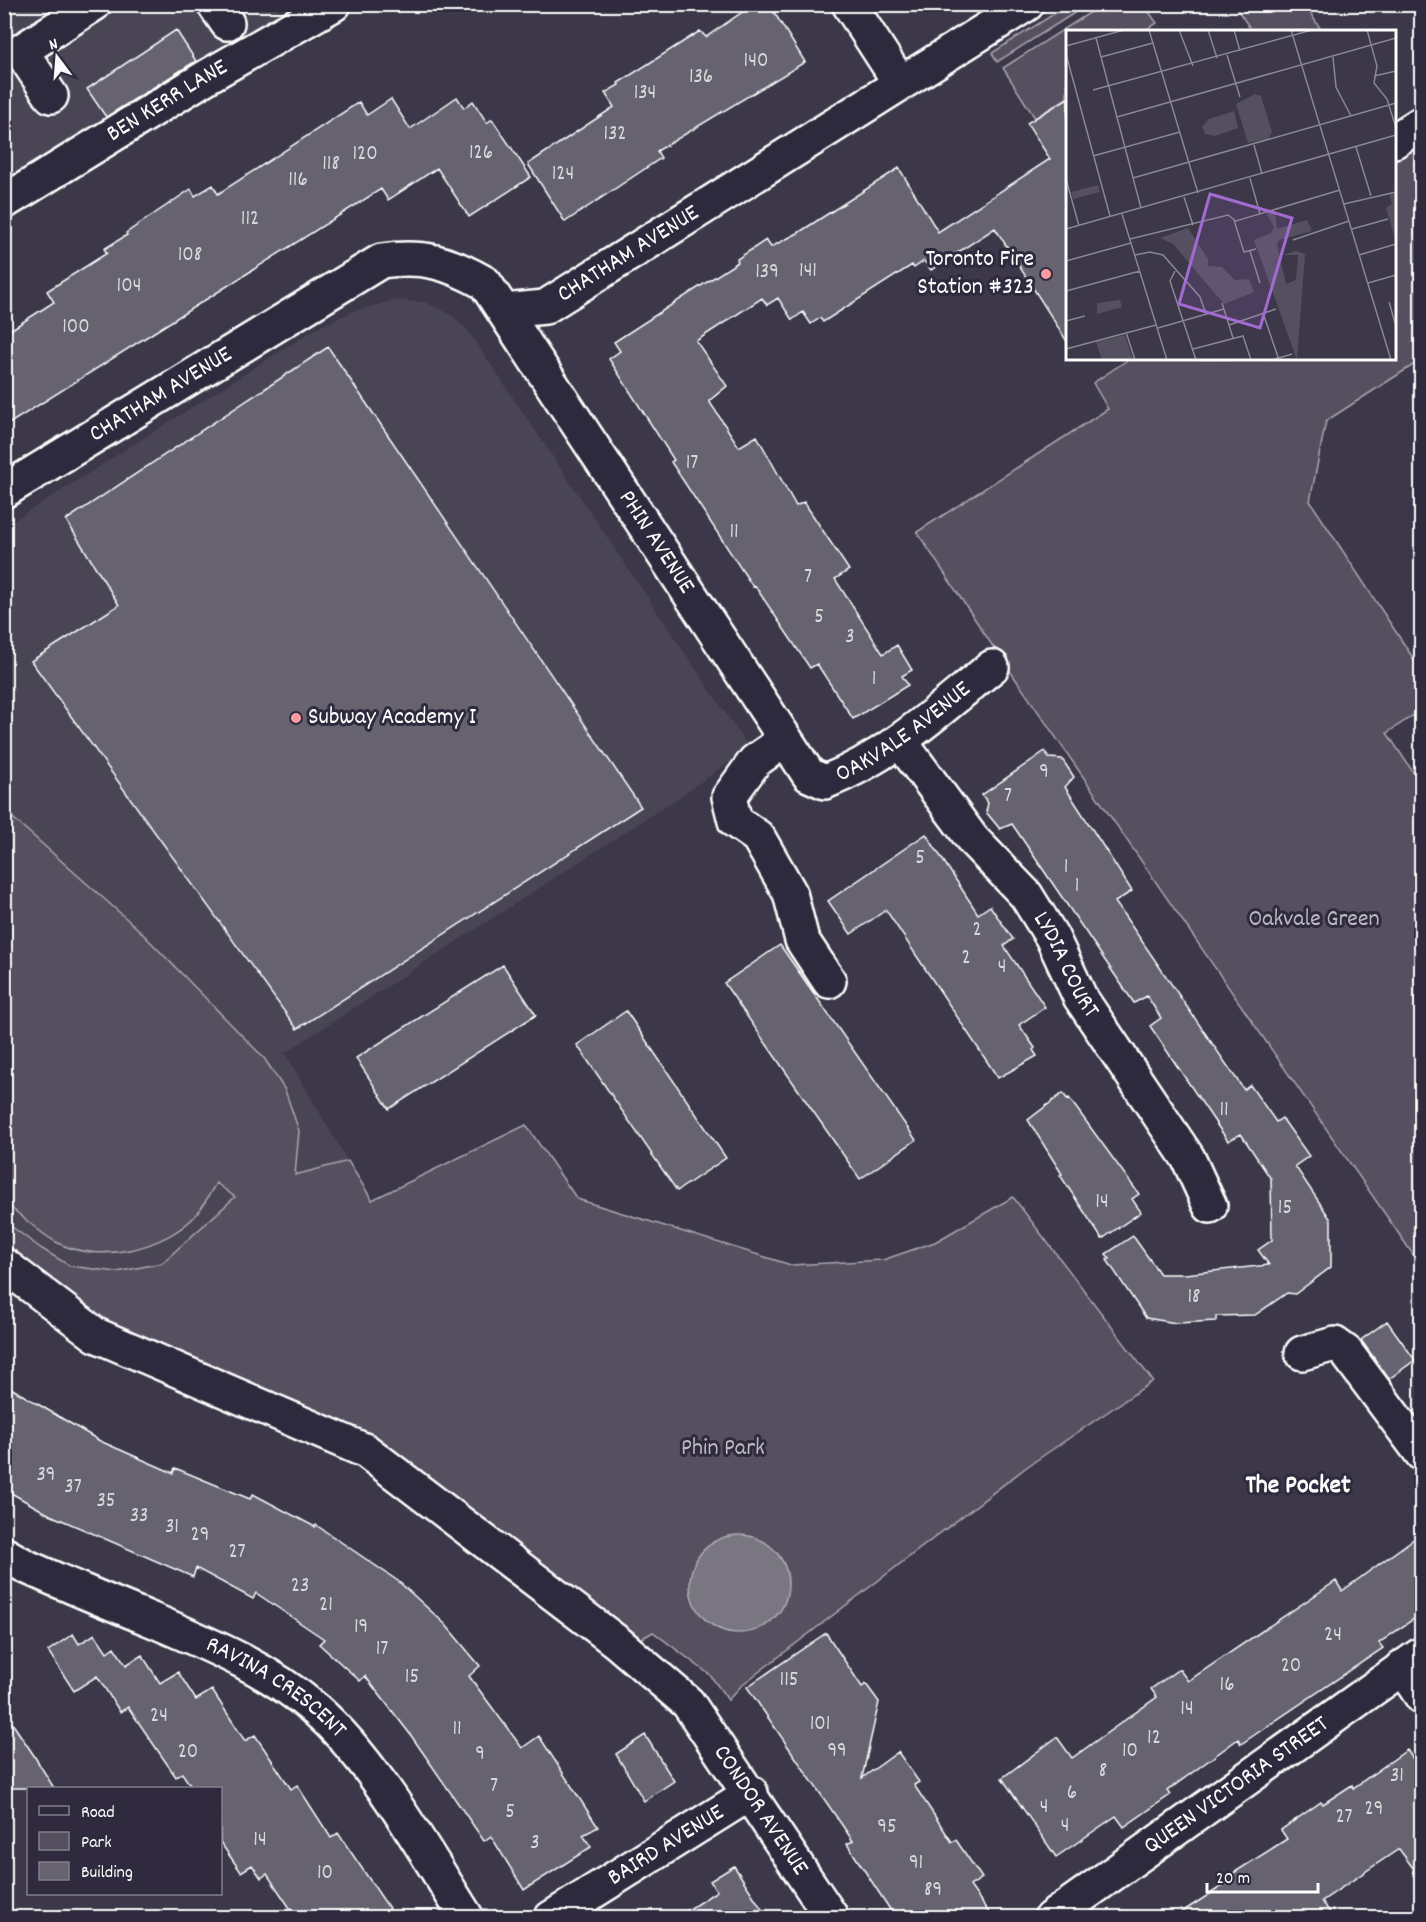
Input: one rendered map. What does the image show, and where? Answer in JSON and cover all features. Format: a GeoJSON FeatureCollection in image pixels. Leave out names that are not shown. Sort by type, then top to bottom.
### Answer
{"type":"FeatureCollection","features":[{"type":"Feature","properties":{"kind":"street","name":"BEN KERR LANE"},"geometry":{"type":"LineString","coordinates":[[4,202],[208,76],[334,4]]}},
{"type":"Feature","properties":{"kind":"street"},"geometry":{"type":"LineString","coordinates":[[849,4],[900,83]]}},
{"type":"Feature","properties":{"kind":"street","name":"CHATHAM AVENUE"},"geometry":{"type":"LineString","coordinates":[[4,491],[381,261],[412,257],[457,267],[485,283],[504,311],[545,307],[1027,4]]}},
{"type":"Feature","properties":{"kind":"street"},"geometry":{"type":"LineString","coordinates":[[51,96],[21,51],[87,6]]}},
{"type":"Feature","properties":{"kind":"street"},"geometry":{"type":"LineString","coordinates":[[1396,140],[1422,123]]}},
{"type":"Feature","properties":{"kind":"street","name":"PHIN AVENUE"},"geometry":{"type":"LineString","coordinates":[[504,311],[808,775]]}},
{"type":"Feature","properties":{"kind":"street","name":"OAKVALE AVENUE"},"geometry":{"type":"LineString","coordinates":[[808,775],[825,782],[847,773],[900,741],[992,667]]}},
{"type":"Feature","properties":{"kind":"street"},"geometry":{"type":"LineString","coordinates":[[785,740],[755,761],[729,797],[735,821],[758,837],[790,892],[802,940],[829,981]]}},
{"type":"Feature","properties":{"kind":"street","name":"LYDIA COURT"},"geometry":{"type":"LineString","coordinates":[[900,741],[974,840],[1026,896],[1052,937],[1080,997],[1188,1158],[1210,1206]]}},
{"type":"Feature","properties":{"kind":"street","name":"CONDOR AVENUE"},"geometry":{"type":"LineString","coordinates":[[4,1265],[96,1335],[366,1451],[618,1643],[688,1703],[751,1793],[832,1917]]}},
{"type":"Feature","properties":{"kind":"street"},"geometry":{"type":"LineString","coordinates":[[1302,1353],[1335,1344],[1346,1352],[1422,1454]]}},
{"type":"Feature","properties":{"kind":"street","name":"RAVINA CRESCENT"},"geometry":{"type":"LineString","coordinates":[[4,1554],[27,1567],[237,1656],[280,1682],[316,1710],[351,1745],[378,1782],[467,1917]]}},
{"type":"Feature","properties":{"kind":"street"},"geometry":{"type":"LineString","coordinates":[[1412,1661],[1422,1698]]}},
{"type":"Feature","properties":{"kind":"street","name":"QUEEN VICTORIA STREET"},"geometry":{"type":"LineString","coordinates":[[1052,1917],[1412,1661]]}},
{"type":"Feature","properties":{"kind":"street","name":"BAIRD AVENUE"},"geometry":{"type":"LineString","coordinates":[[555,1916],[751,1793]]}},
{"type":"Feature","properties":{"kind":"shaded area"},"geometry":{"type":"Polygon","coordinates":[[[5,5],[275,5],[286,21],[314,5],[354,5],[5,223],[5,5]]]}},
{"type":"Feature","properties":{"kind":"shaded area"},"geometry":{"type":"Polygon","coordinates":[[[395,300],[425,302],[450,314],[467,329],[749,748],[684,794],[285,1053],[348,1161],[295,1175],[235,1197],[98,1322],[5,1251],[4,527],[315,329],[353,311],[395,300]]]}},
{"type":"Feature","properties":{"kind":"shaded area"},"geometry":{"type":"Polygon","coordinates":[[[739,1535],[758,1539],[773,1550],[784,1565],[788,1584],[784,1603],[773,1618],[758,1629],[739,1633],[720,1629],[705,1618],[694,1603],[690,1584],[694,1565],[705,1550],[720,1539],[739,1535]]]}},
{"type":"Feature","properties":{"kind":"green space"},"geometry":{"type":"Polygon","coordinates":[[[1068,5],[1087,5],[997,62],[992,53],[1068,5]]]}},
{"type":"Feature","properties":{"kind":"green space"},"geometry":{"type":"Polygon","coordinates":[[[1102,5],[1144,5],[1157,23],[1146,30],[1066,30],[1066,99],[1035,118],[1003,68],[1102,5]]]}},
{"type":"Feature","properties":{"kind":"green space"},"geometry":{"type":"Polygon","coordinates":[[[1234,5],[1305,5],[1321,30],[1251,30],[1234,5]]]}},
{"type":"Feature","properties":{"kind":"green space","name":"Oakvale Green"},"geometry":{"type":"Polygon","coordinates":[[[1421,135],[1421,360],[1326,421],[1310,501],[1421,670],[1421,710],[1387,733],[1421,784],[1421,1266],[990,642],[917,532],[1108,409],[1093,383],[1128,360],[1396,360],[1396,152],[1421,135]]]}},
{"type":"Feature","properties":{"kind":"green space","name":"Phin Park"},"geometry":{"type":"Polygon","coordinates":[[[5,811],[137,928],[264,1058],[285,1090],[299,1131],[295,1175],[348,1161],[372,1200],[526,1125],[577,1199],[791,1265],[883,1260],[935,1242],[1013,1197],[1153,1381],[1028,1466],[743,1684],[728,1700],[710,1675],[653,1632],[641,1639],[544,1569],[115,1329],[5,1251],[4,1221],[70,1266],[117,1272],[162,1263],[235,1197],[216,1183],[197,1214],[184,1226],[150,1244],[131,1250],[111,1252],[73,1249],[56,1242],[5,1203],[5,811]]]}},
{"type":"Feature","properties":{"kind":"building"},"geometry":{"type":"Polygon","coordinates":[[[754,4],[769,4],[805,62],[657,151],[661,158],[565,222],[528,164],[614,107],[605,93],[619,85],[618,83],[700,31],[706,37],[754,4]]]}},
{"type":"Feature","properties":{"kind":"building"},"geometry":{"type":"Polygon","coordinates":[[[176,30],[196,61],[106,117],[87,89],[176,30]]]}},
{"type":"Feature","properties":{"kind":"building"},"geometry":{"type":"Polygon","coordinates":[[[457,97],[464,108],[473,101],[487,123],[492,119],[531,177],[469,217],[437,168],[388,200],[381,189],[4,427],[4,334],[54,302],[47,291],[107,253],[104,249],[191,189],[195,196],[213,185],[218,194],[359,102],[367,115],[391,99],[410,129],[457,97]]]}},
{"type":"Feature","properties":{"kind":"building"},"geometry":{"type":"Polygon","coordinates":[[[1066,99],[1066,340],[995,228],[931,270],[924,261],[914,268],[912,265],[823,322],[820,318],[811,324],[803,312],[792,320],[778,298],[767,305],[762,298],[696,341],[727,386],[709,401],[739,447],[757,436],[796,506],[804,502],[849,570],[835,579],[883,654],[897,645],[912,670],[902,676],[908,685],[853,719],[817,664],[810,668],[755,586],[753,587],[671,462],[674,460],[609,359],[620,351],[614,342],[738,262],[737,259],[766,240],[771,247],[798,233],[899,168],[938,232],[1050,159],[1027,123],[1066,99]]]}},
{"type":"Feature","properties":{"kind":"building"},"geometry":{"type":"Polygon","coordinates":[[[328,347],[641,807],[297,1029],[31,661],[119,605],[66,520],[328,347]]]}},
{"type":"Feature","properties":{"kind":"building"},"geometry":{"type":"Polygon","coordinates":[[[1045,751],[1049,758],[1062,759],[1074,777],[1065,787],[1132,891],[1115,902],[1244,1090],[1250,1085],[1276,1122],[1282,1118],[1309,1156],[1295,1166],[1331,1220],[1331,1267],[1295,1294],[1287,1293],[1255,1315],[1216,1316],[1216,1321],[1176,1323],[1146,1318],[1107,1260],[1110,1259],[1106,1254],[1133,1236],[1160,1274],[1185,1274],[1269,1265],[1258,1250],[1272,1240],[1271,1179],[1241,1134],[1228,1141],[1217,1125],[1150,1026],[1161,1018],[1147,996],[1134,1003],[1012,824],[1000,829],[986,812],[988,803],[982,795],[1045,751]]]}},
{"type":"Feature","properties":{"kind":"building"},"geometry":{"type":"Polygon","coordinates":[[[926,834],[978,914],[990,906],[1013,939],[1004,946],[1045,1007],[1019,1025],[1035,1048],[1033,1050],[1037,1056],[998,1078],[886,910],[851,934],[828,901],[926,834]]]}},
{"type":"Feature","properties":{"kind":"building"},"geometry":{"type":"Polygon","coordinates":[[[780,945],[916,1140],[860,1179],[724,983],[780,945]]]}},
{"type":"Feature","properties":{"kind":"building"},"geometry":{"type":"Polygon","coordinates":[[[503,965],[536,1015],[389,1109],[356,1058],[503,965]]]}},
{"type":"Feature","properties":{"kind":"building"},"geometry":{"type":"Polygon","coordinates":[[[626,1011],[726,1158],[677,1191],[577,1045],[626,1011]]]}},
{"type":"Feature","properties":{"kind":"building"},"geometry":{"type":"Polygon","coordinates":[[[1063,1093],[1139,1194],[1132,1199],[1141,1212],[1102,1239],[1060,1175],[1062,1174],[1028,1120],[1063,1093]]]}},
{"type":"Feature","properties":{"kind":"building"},"geometry":{"type":"Polygon","coordinates":[[[1387,1321],[1415,1360],[1389,1379],[1361,1340],[1387,1321]]]}},
{"type":"Feature","properties":{"kind":"building"},"geometry":{"type":"Polygon","coordinates":[[[4,1384],[100,1441],[173,1473],[175,1468],[250,1499],[253,1494],[315,1527],[316,1525],[398,1581],[445,1624],[480,1666],[469,1676],[522,1748],[539,1736],[598,1827],[583,1835],[591,1847],[524,1890],[491,1836],[484,1841],[410,1734],[365,1676],[360,1681],[319,1644],[324,1639],[256,1593],[253,1599],[196,1568],[193,1577],[50,1515],[4,1489],[4,1384]]]}},
{"type":"Feature","properties":{"kind":"building"},"geometry":{"type":"Polygon","coordinates":[[[1422,1533],[1422,1613],[1379,1643],[1383,1648],[1241,1744],[1238,1739],[1167,1791],[1170,1795],[1124,1827],[1116,1816],[1056,1857],[1002,1778],[1057,1737],[1072,1758],[1157,1697],[1151,1689],[1179,1669],[1188,1681],[1336,1581],[1342,1591],[1422,1533]]]}},
{"type":"Feature","properties":{"kind":"building"},"geometry":{"type":"Polygon","coordinates":[[[826,1633],[862,1687],[866,1684],[879,1702],[862,1778],[898,1752],[919,1782],[914,1785],[952,1842],[956,1840],[982,1878],[970,1886],[992,1917],[895,1917],[847,1844],[853,1841],[747,1687],[826,1633]]]}},
{"type":"Feature","properties":{"kind":"building"},"geometry":{"type":"Polygon","coordinates":[[[73,1634],[79,1644],[95,1634],[107,1652],[114,1647],[126,1665],[142,1655],[160,1683],[178,1672],[196,1700],[212,1690],[245,1741],[255,1735],[291,1789],[297,1785],[331,1838],[338,1833],[395,1917],[296,1917],[267,1874],[261,1878],[252,1865],[241,1872],[222,1845],[222,1787],[191,1787],[182,1773],[176,1777],[128,1707],[120,1712],[97,1676],[74,1691],[48,1651],[73,1634]]]}},
{"type":"Feature","properties":{"kind":"building"},"geometry":{"type":"Polygon","coordinates":[[[4,1711],[53,1787],[4,1788],[4,1711]]]}},
{"type":"Feature","properties":{"kind":"building"},"geometry":{"type":"Polygon","coordinates":[[[645,1735],[674,1781],[644,1801],[616,1754],[645,1735]]]}},
{"type":"Feature","properties":{"kind":"building"},"geometry":{"type":"Polygon","coordinates":[[[1407,1750],[1422,1772],[1422,1880],[1399,1849],[1322,1901],[1333,1917],[1174,1917],[1227,1883],[1224,1879],[1287,1839],[1281,1830],[1321,1802],[1323,1804],[1352,1785],[1353,1788],[1407,1750]]]}},
{"type":"Feature","properties":{"kind":"building"},"geometry":{"type":"Polygon","coordinates":[[[734,1866],[767,1917],[677,1917],[717,1891],[710,1881],[734,1866]]]}},
{"type":"Feature","properties":{"kind":"place","name":"Toronto Fire Station #323"},"geometry":{"type":"Point","coordinates":[1046,274]}},
{"type":"Feature","properties":{"kind":"place","name":"Subway Academy I"},"geometry":{"type":"Point","coordinates":[296,718]}},
{"type":"Feature","properties":{"kind":"district","name":"The Pocket"},"geometry":{"type":"Point","coordinates":[1298,1486]}}]}
